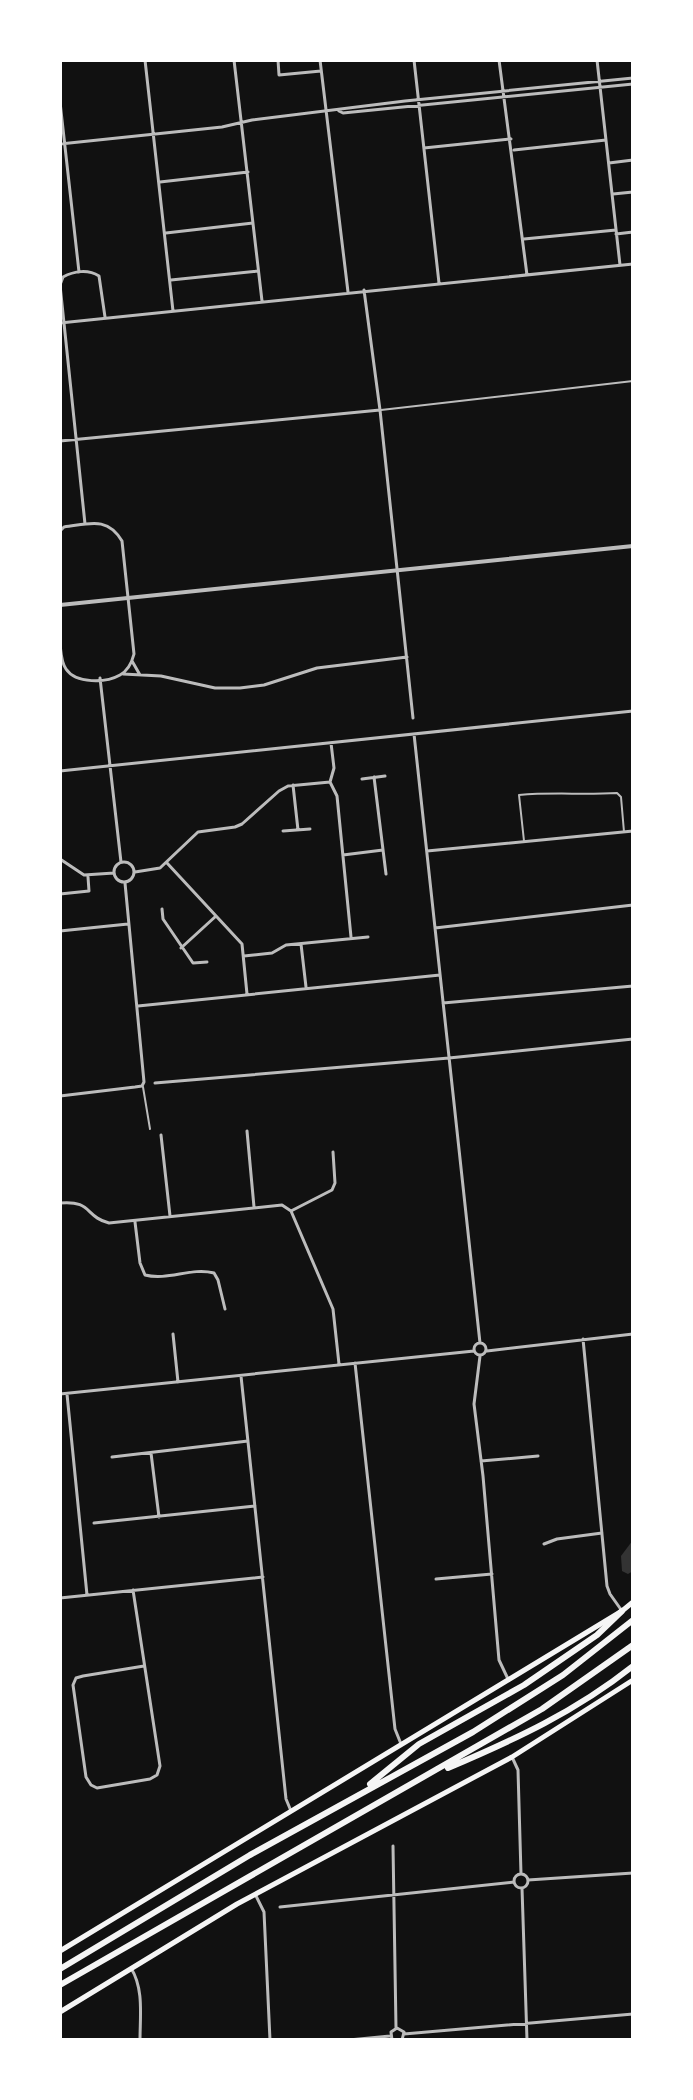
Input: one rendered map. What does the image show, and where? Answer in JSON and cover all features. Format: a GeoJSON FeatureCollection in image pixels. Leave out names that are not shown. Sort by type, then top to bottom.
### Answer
{"type":"FeatureCollection","features":[{"type":"Feature","properties":{"kind":"highway"},"geometry":{"type":"LineString","coordinates":[[358,1794],[419,1744],[524,1685],[597,1635],[622,1611]]}},
{"type":"Feature","properties":{"kind":"highway"},"geometry":{"type":"LineString","coordinates":[[60,1969],[250,1855],[473,1732],[563,1675],[633,1620]]}},
{"type":"Feature","properties":{"kind":"highway"},"geometry":{"type":"LineString","coordinates":[[60,1985],[542,1709],[633,1645]]}},
{"type":"Feature","properties":{"kind":"highway"},"geometry":{"type":"LineString","coordinates":[[428,1776],[549,1723],[633,1666]]}},
{"type":"Feature","properties":{"kind":"main road"},"geometry":{"type":"LineString","coordinates":[[60,1951],[633,1602]]}},
{"type":"Feature","properties":{"kind":"main road"},"geometry":{"type":"LineString","coordinates":[[60,2012],[255,1894],[512,1757],[633,1680]]}},
{"type":"Feature","properties":{"kind":"street"},"geometry":{"type":"LineString","coordinates":[[145,60],[173,311]]}},
{"type":"Feature","properties":{"kind":"street"},"geometry":{"type":"LineString","coordinates":[[234,60],[262,301]]}},
{"type":"Feature","properties":{"kind":"street"},"geometry":{"type":"LineString","coordinates":[[278,60],[279,75],[321,71]]}},
{"type":"Feature","properties":{"kind":"street"},"geometry":{"type":"LineString","coordinates":[[320,60],[348,292]]}},
{"type":"Feature","properties":{"kind":"street"},"geometry":{"type":"LineString","coordinates":[[414,60],[440,283]]}},
{"type":"Feature","properties":{"kind":"street"},"geometry":{"type":"LineString","coordinates":[[499,60],[527,275]]}},
{"type":"Feature","properties":{"kind":"street"},"geometry":{"type":"LineString","coordinates":[[597,60],[620,265]]}},
{"type":"Feature","properties":{"kind":"street"},"geometry":{"type":"LineString","coordinates":[[62,143],[633,78]]}},
{"type":"Feature","properties":{"kind":"street"},"geometry":{"type":"LineString","coordinates":[[503,94],[633,84]]}},
{"type":"Feature","properties":{"kind":"street"},"geometry":{"type":"LineString","coordinates":[[60,102],[62,143],[79,272]]}},
{"type":"Feature","properties":{"kind":"street"},"geometry":{"type":"LineString","coordinates":[[424,148],[511,139]]}},
{"type":"Feature","properties":{"kind":"street"},"geometry":{"type":"LineString","coordinates":[[513,150],[606,140]]}},
{"type":"Feature","properties":{"kind":"street"},"geometry":{"type":"LineString","coordinates":[[608,163],[633,160]]}},
{"type":"Feature","properties":{"kind":"street"},"geometry":{"type":"LineString","coordinates":[[159,182],[248,172]]}},
{"type":"Feature","properties":{"kind":"street"},"geometry":{"type":"LineString","coordinates":[[612,194],[633,192]]}},
{"type":"Feature","properties":{"kind":"street"},"geometry":{"type":"LineString","coordinates":[[165,233],[253,223]]}},
{"type":"Feature","properties":{"kind":"street"},"geometry":{"type":"LineString","coordinates":[[523,239],[633,232]]}},
{"type":"Feature","properties":{"kind":"street"},"geometry":{"type":"LineString","coordinates":[[63,322],[633,264]]}},
{"type":"Feature","properties":{"kind":"street"},"geometry":{"type":"LineString","coordinates":[[170,280],[258,271]]}},
{"type":"Feature","properties":{"kind":"street"},"geometry":{"type":"LineString","coordinates":[[85,524],[63,322],[60,285],[63,277],[79,272],[99,276],[105,317]]}},
{"type":"Feature","properties":{"kind":"street"},"geometry":{"type":"LineString","coordinates":[[364,290],[413,718]]}},
{"type":"Feature","properties":{"kind":"street"},"geometry":{"type":"LineString","coordinates":[[60,441],[380,410]]}},
{"type":"Feature","properties":{"kind":"street"},"geometry":{"type":"LineString","coordinates":[[60,531],[64,527],[102,523],[115,529],[122,541],[134,654],[123,674]]}},
{"type":"Feature","properties":{"kind":"street"},"geometry":{"type":"LineString","coordinates":[[60,605],[633,546]]}},
{"type":"Feature","properties":{"kind":"street"},"geometry":{"type":"LineString","coordinates":[[60,644],[65,668],[82,680],[123,674],[161,676],[215,688],[264,685],[317,668],[407,657]]}},
{"type":"Feature","properties":{"kind":"street"},"geometry":{"type":"LineString","coordinates":[[132,661],[141,675]]}},
{"type":"Feature","properties":{"kind":"street"},"geometry":{"type":"LineString","coordinates":[[100,678],[121,862]]}},
{"type":"Feature","properties":{"kind":"street"},"geometry":{"type":"LineString","coordinates":[[60,771],[633,711]]}},
{"type":"Feature","properties":{"kind":"street"},"geometry":{"type":"LineString","coordinates":[[414,734],[480,1343]]}},
{"type":"Feature","properties":{"kind":"street"},"geometry":{"type":"LineString","coordinates":[[331,743],[334,768],[330,782],[337,796],[351,937]]}},
{"type":"Feature","properties":{"kind":"street"},"geometry":{"type":"LineString","coordinates":[[362,779],[385,776]]}},
{"type":"Feature","properties":{"kind":"street"},"geometry":{"type":"LineString","coordinates":[[374,777],[386,874]]}},
{"type":"Feature","properties":{"kind":"street"},"geometry":{"type":"LineString","coordinates":[[135,872],[160,868],[198,832],[242,824],[279,791],[293,785],[330,782]]}},
{"type":"Feature","properties":{"kind":"street"},"geometry":{"type":"LineString","coordinates":[[293,785],[298,830]]}},
{"type":"Feature","properties":{"kind":"street"},"geometry":{"type":"LineString","coordinates":[[283,831],[310,829]]}},
{"type":"Feature","properties":{"kind":"street"},"geometry":{"type":"LineString","coordinates":[[427,851],[633,831]]}},
{"type":"Feature","properties":{"kind":"street"},"geometry":{"type":"LineString","coordinates":[[343,855],[383,850]]}},
{"type":"Feature","properties":{"kind":"street"},"geometry":{"type":"LineString","coordinates":[[60,859],[88,876],[114,873]]}},
{"type":"Feature","properties":{"kind":"street"},"geometry":{"type":"LineString","coordinates":[[121,862],[131,864],[135,872],[132,879],[125,883],[117,879],[114,873],[121,862]]}},
{"type":"Feature","properties":{"kind":"street"},"geometry":{"type":"LineString","coordinates":[[167,863],[242,944],[247,995]]}},
{"type":"Feature","properties":{"kind":"street"},"geometry":{"type":"LineString","coordinates":[[60,894],[89,891],[88,876]]}},
{"type":"Feature","properties":{"kind":"street"},"geometry":{"type":"LineString","coordinates":[[60,1096],[142,1086],[144,1082],[125,883]]}},
{"type":"Feature","properties":{"kind":"street"},"geometry":{"type":"LineString","coordinates":[[435,928],[633,905]]}},
{"type":"Feature","properties":{"kind":"street"},"geometry":{"type":"LineString","coordinates":[[162,909],[163,919],[193,963],[207,962]]}},
{"type":"Feature","properties":{"kind":"street"},"geometry":{"type":"LineString","coordinates":[[181,948],[216,916]]}},
{"type":"Feature","properties":{"kind":"street"},"geometry":{"type":"LineString","coordinates":[[60,931],[128,924]]}},
{"type":"Feature","properties":{"kind":"street"},"geometry":{"type":"LineString","coordinates":[[244,956],[272,953],[286,945],[368,937]]}},
{"type":"Feature","properties":{"kind":"street"},"geometry":{"type":"LineString","coordinates":[[301,944],[306,988]]}},
{"type":"Feature","properties":{"kind":"street"},"geometry":{"type":"LineString","coordinates":[[138,1006],[440,975]]}},
{"type":"Feature","properties":{"kind":"street"},"geometry":{"type":"LineString","coordinates":[[443,1003],[633,986]]}},
{"type":"Feature","properties":{"kind":"street"},"geometry":{"type":"LineString","coordinates":[[155,1083],[633,1039]]}},
{"type":"Feature","properties":{"kind":"street"},"geometry":{"type":"LineString","coordinates":[[247,1131],[254,1207]]}},
{"type":"Feature","properties":{"kind":"street"},"geometry":{"type":"LineString","coordinates":[[161,1135],[170,1216]]}},
{"type":"Feature","properties":{"kind":"street"},"geometry":{"type":"LineString","coordinates":[[291,1211],[332,1190],[335,1183],[333,1152]]}},
{"type":"Feature","properties":{"kind":"street"},"geometry":{"type":"LineString","coordinates":[[60,1203],[75,1202],[85,1206],[101,1221],[109,1223],[282,1205],[291,1211],[333,1309],[339,1364]]}},
{"type":"Feature","properties":{"kind":"street"},"geometry":{"type":"LineString","coordinates":[[135,1222],[140,1263],[145,1275],[214,1273],[225,1309]]}},
{"type":"Feature","properties":{"kind":"street"},"geometry":{"type":"LineString","coordinates":[[173,1334],[178,1382]]}},
{"type":"Feature","properties":{"kind":"street"},"geometry":{"type":"LineString","coordinates":[[508,1679],[499,1660],[474,1404],[480,1356],[487,1351],[633,1334]]}},
{"type":"Feature","properties":{"kind":"street"},"geometry":{"type":"LineString","coordinates":[[583,1339],[607,1586],[622,1611]]}},
{"type":"Feature","properties":{"kind":"street"},"geometry":{"type":"LineString","coordinates":[[480,1343],[486,1346],[487,1351]]}},
{"type":"Feature","properties":{"kind":"street"},"geometry":{"type":"LineString","coordinates":[[474,1351],[480,1343]]}},
{"type":"Feature","properties":{"kind":"street"},"geometry":{"type":"LineString","coordinates":[[60,1394],[474,1351],[480,1356]]}},
{"type":"Feature","properties":{"kind":"street"},"geometry":{"type":"LineString","coordinates":[[355,1362],[395,1729],[401,1744]]}},
{"type":"Feature","properties":{"kind":"street"},"geometry":{"type":"LineString","coordinates":[[241,1376],[286,1801],[291,1811]]}},
{"type":"Feature","properties":{"kind":"street"},"geometry":{"type":"LineString","coordinates":[[67,1394],[87,1595]]}},
{"type":"Feature","properties":{"kind":"street"},"geometry":{"type":"LineString","coordinates":[[112,1457],[248,1441]]}},
{"type":"Feature","properties":{"kind":"street"},"geometry":{"type":"LineString","coordinates":[[151,1453],[159,1517]]}},
{"type":"Feature","properties":{"kind":"street"},"geometry":{"type":"LineString","coordinates":[[481,1461],[538,1456]]}},
{"type":"Feature","properties":{"kind":"street"},"geometry":{"type":"LineString","coordinates":[[94,1523],[255,1506]]}},
{"type":"Feature","properties":{"kind":"street"},"geometry":{"type":"LineString","coordinates":[[544,1544],[557,1539],[602,1533]]}},
{"type":"Feature","properties":{"kind":"street"},"geometry":{"type":"LineString","coordinates":[[436,1579],[492,1574]]}},
{"type":"Feature","properties":{"kind":"street"},"geometry":{"type":"LineString","coordinates":[[60,1598],[263,1577]]}},
{"type":"Feature","properties":{"kind":"street"},"geometry":{"type":"LineString","coordinates":[[133,1590],[160,1766],[157,1775],[150,1779],[97,1788],[86,1777],[73,1685],[76,1678],[83,1676],[144,1666]]}},
{"type":"Feature","properties":{"kind":"street"},"geometry":{"type":"LineString","coordinates":[[512,1757],[518,1770],[521,1874],[528,1880],[633,1873]]}},
{"type":"Feature","properties":{"kind":"street"},"geometry":{"type":"LineString","coordinates":[[393,1846],[396,2028]]}},
{"type":"Feature","properties":{"kind":"street"},"geometry":{"type":"LineString","coordinates":[[514,1882],[515,1877],[521,1874]]}},
{"type":"Feature","properties":{"kind":"street"},"geometry":{"type":"LineString","coordinates":[[522,1888],[528,1880]]}},
{"type":"Feature","properties":{"kind":"street"},"geometry":{"type":"LineString","coordinates":[[280,1907],[514,1882],[522,1888]]}},
{"type":"Feature","properties":{"kind":"street"},"geometry":{"type":"LineString","coordinates":[[522,1888],[527,2040]]}},
{"type":"Feature","properties":{"kind":"street"},"geometry":{"type":"LineString","coordinates":[[255,1894],[264,1912],[270,2040]]}},
{"type":"Feature","properties":{"kind":"street"},"geometry":{"type":"LineString","coordinates":[[131,1968],[137,1980],[140,1999],[140,2040]]}},
{"type":"Feature","properties":{"kind":"street"},"geometry":{"type":"LineString","coordinates":[[396,2028],[404,2034],[633,2014]]}},
{"type":"Feature","properties":{"kind":"street"},"geometry":{"type":"LineString","coordinates":[[349,2040],[391,2038],[392,2030],[396,2028]]}},
{"type":"Feature","properties":{"kind":"street"},"geometry":{"type":"LineString","coordinates":[[402,2040],[404,2034]]}},
{"type":"Feature","properties":{"kind":"lane"},"geometry":{"type":"LineString","coordinates":[[380,410],[633,381]]}},
{"type":"Feature","properties":{"kind":"lane"},"geometry":{"type":"LineString","coordinates":[[524,842],[519,795],[617,793],[621,797],[624,832]]}},
{"type":"Feature","properties":{"kind":"lane"},"geometry":{"type":"LineString","coordinates":[[142,1086],[150,1129]]}},
{"type":"Feature","properties":{"kind":"shaded area"},"geometry":{"type":"Polygon","coordinates":[[[633,1540],[633,1571],[628,1574],[622,1571],[621,1556],[633,1540]]]}}]}
